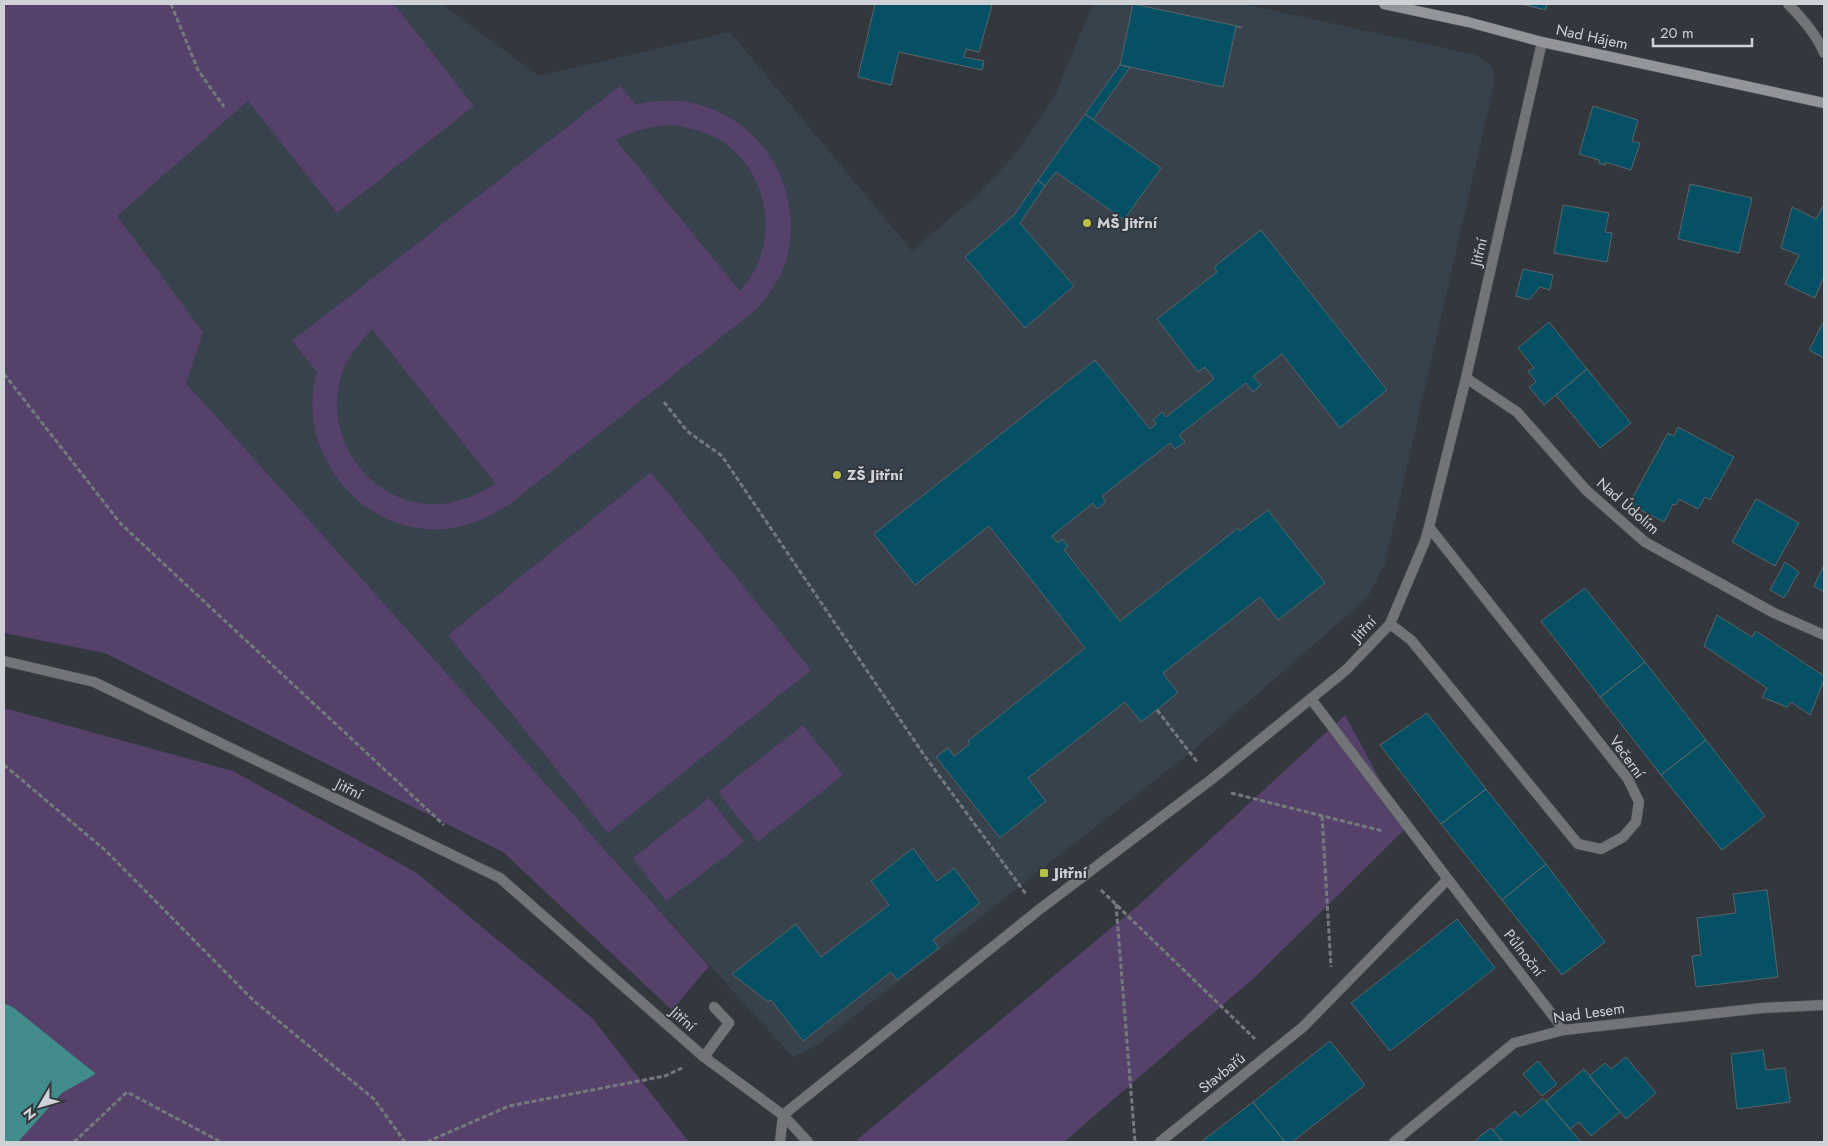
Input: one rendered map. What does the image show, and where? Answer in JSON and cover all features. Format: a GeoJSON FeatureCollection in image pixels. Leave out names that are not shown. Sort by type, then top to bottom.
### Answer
{"type":"FeatureCollection","features":[{"type":"Feature","properties":{"kind":"street","name":"Nad Hájem"},"geometry":{"type":"LineString","coordinates":[[1384,4],[1468,22],[1542,42],[1824,103]]}},
{"type":"Feature","properties":{"kind":"street"},"geometry":{"type":"LineString","coordinates":[[1788,4],[1800,16],[1821,45],[1824,53]]}},
{"type":"Feature","properties":{"kind":"street","name":"Jitřní"},"geometry":{"type":"LineString","coordinates":[[4,661],[94,682],[500,878],[704,1057],[783,1115],[1040,909],[1212,779],[1311,699],[1346,670],[1390,624],[1425,542],[1429,527],[1466,378],[1542,42]]}},
{"type":"Feature","properties":{"kind":"street","name":"Nad Údolím"},"geometry":{"type":"LineString","coordinates":[[1466,378],[1517,412],[1586,490],[1645,542],[1774,613],[1824,635]]}},
{"type":"Feature","properties":{"kind":"street","name":"Večerní"},"geometry":{"type":"LineString","coordinates":[[1390,624],[1412,640],[1578,844],[1601,849],[1623,837],[1636,822],[1639,802],[1628,779],[1429,527]]}},
{"type":"Feature","properties":{"kind":"street","name":"Půlnoční"},"geometry":{"type":"LineString","coordinates":[[1311,699],[1564,1030]]}},
{"type":"Feature","properties":{"kind":"street","name":"Stavbařů"},"geometry":{"type":"LineString","coordinates":[[1160,1142],[1303,1027],[1448,879]]}},
{"type":"Feature","properties":{"kind":"street","name":"Nad Lesem"},"geometry":{"type":"LineString","coordinates":[[1394,1142],[1514,1043],[1564,1030],[1762,1008],[1824,1005]]}},
{"type":"Feature","properties":{"kind":"street"},"geometry":{"type":"LineString","coordinates":[[704,1057],[729,1023],[714,1007]]}},
{"type":"Feature","properties":{"kind":"street"},"geometry":{"type":"LineString","coordinates":[[780,1142],[783,1115]]}},
{"type":"Feature","properties":{"kind":"street"},"geometry":{"type":"LineString","coordinates":[[783,1115],[808,1142]]}},
{"type":"Feature","properties":{"kind":"path"},"geometry":{"type":"LineString","coordinates":[[170,4],[198,70],[224,107]]}},
{"type":"Feature","properties":{"kind":"path"},"geometry":{"type":"LineString","coordinates":[[4,374],[121,524],[450,830]]}},
{"type":"Feature","properties":{"kind":"path"},"geometry":{"type":"LineString","coordinates":[[664,402],[687,431],[722,456],[924,755],[1020,886],[1040,909]]}},
{"type":"Feature","properties":{"kind":"path"},"geometry":{"type":"LineString","coordinates":[[1158,710],[1222,791],[1419,840]]}},
{"type":"Feature","properties":{"kind":"path"},"geometry":{"type":"LineString","coordinates":[[4,765],[105,850],[254,1001],[374,1099],[406,1142]]}},
{"type":"Feature","properties":{"kind":"path"},"geometry":{"type":"LineString","coordinates":[[1322,816],[1333,996]]}},
{"type":"Feature","properties":{"kind":"path"},"geometry":{"type":"LineString","coordinates":[[1086,875],[1270,1054]]}},
{"type":"Feature","properties":{"kind":"path"},"geometry":{"type":"LineString","coordinates":[[1116,904],[1136,1142]]}},
{"type":"Feature","properties":{"kind":"path"},"geometry":{"type":"LineString","coordinates":[[427,1142],[509,1106],[665,1076],[704,1057]]}},
{"type":"Feature","properties":{"kind":"path"},"geometry":{"type":"LineString","coordinates":[[74,1142],[127,1092],[221,1142]]}},
{"type":"Feature","properties":{"kind":"shaded area"},"geometry":{"type":"Polygon","coordinates":[[[4,4],[394,4],[474,106],[337,213],[248,101],[117,216],[203,332],[186,383],[709,966],[672,1010],[503,852],[105,653],[4,633],[4,4]]]}},
{"type":"Feature","properties":{"kind":"shaded area","name":"ZŠ Jitřní"},"geometry":{"type":"Polygon","coordinates":[[[52,4],[442,4],[539,76],[730,32],[912,251],[978,194],[1013,157],[1056,93],[1093,4],[1244,4],[1476,55],[1491,66],[1494,75],[1494,85],[1385,563],[1367,598],[1190,753],[816,1046],[793,1057],[468,700],[186,383],[4,49],[52,4]]]}},
{"type":"Feature","properties":{"kind":"shaded area"},"geometry":{"type":"Polygon","coordinates":[[[620,86],[636,105],[671,101],[704,106],[733,120],[757,140],[775,166],[787,196],[791,229],[785,264],[776,282],[757,309],[510,504],[487,517],[469,524],[429,529],[398,523],[370,510],[347,489],[328,464],[317,435],[312,404],[317,372],[292,341],[620,86]],[[673,125],[643,129],[616,140],[740,291],[757,265],[765,237],[763,202],[758,186],[750,170],[726,144],[705,133],[673,125]],[[372,329],[347,361],[339,384],[337,409],[341,434],[352,456],[366,475],[385,490],[407,500],[432,504],[462,500],[495,484],[495,483],[372,329]]]}},
{"type":"Feature","properties":{"kind":"shaded area"},"geometry":{"type":"Polygon","coordinates":[[[651,472],[811,670],[608,833],[448,635],[651,472]]]}},
{"type":"Feature","properties":{"kind":"shaded area"},"geometry":{"type":"Polygon","coordinates":[[[4,708],[233,771],[417,873],[593,1019],[689,1142],[18,1142],[62,1093],[96,1074],[14,1008],[4,1003],[4,708]]]}},
{"type":"Feature","properties":{"kind":"shaded area"},"geometry":{"type":"Polygon","coordinates":[[[1345,715],[1406,828],[1254,978],[1064,1142],[858,1142],[857,1140],[1140,904],[1345,715]]]}},
{"type":"Feature","properties":{"kind":"shaded area"},"geometry":{"type":"Polygon","coordinates":[[[803,725],[843,775],[758,842],[718,792],[803,725]]]}},
{"type":"Feature","properties":{"kind":"shaded area"},"geometry":{"type":"Polygon","coordinates":[[[709,798],[744,842],[666,901],[633,858],[709,798]]]}},
{"type":"Feature","properties":{"kind":"water"},"geometry":{"type":"Polygon","coordinates":[[[4,1003],[14,1008],[96,1074],[62,1093],[18,1142],[4,1142],[4,1003]]]}},
{"type":"Feature","properties":{"kind":"building"},"geometry":{"type":"Polygon","coordinates":[[[875,4],[992,5],[979,52],[966,49],[964,57],[984,61],[982,70],[899,52],[891,85],[858,77],[875,4]]]}},
{"type":"Feature","properties":{"kind":"building"},"geometry":{"type":"Polygon","coordinates":[[[1133,4],[1242,27],[1236,27],[1223,87],[1120,65],[1133,4]]]}},
{"type":"Feature","properties":{"kind":"building"},"geometry":{"type":"Polygon","coordinates":[[[1521,4],[1547,4],[1546,10],[1521,4]]]}},
{"type":"Feature","properties":{"kind":"building"},"geometry":{"type":"Polygon","coordinates":[[[1120,65],[1130,67],[1093,120],[1085,114],[1120,65]]]}},
{"type":"Feature","properties":{"kind":"building"},"geometry":{"type":"Polygon","coordinates":[[[1593,106],[1638,120],[1632,141],[1640,143],[1631,170],[1605,162],[1605,165],[1599,163],[1599,160],[1579,154],[1593,106]]]}},
{"type":"Feature","properties":{"kind":"building"},"geometry":{"type":"Polygon","coordinates":[[[1085,114],[1161,168],[1124,220],[1056,172],[1045,186],[1038,180],[1085,114]]]}},
{"type":"Feature","properties":{"kind":"building"},"geometry":{"type":"Polygon","coordinates":[[[1038,180],[1045,186],[1020,223],[1074,286],[1025,328],[965,257],[1014,215],[1038,180]]]}},
{"type":"Feature","properties":{"kind":"building"},"geometry":{"type":"Polygon","coordinates":[[[1690,184],[1752,198],[1739,253],[1678,239],[1690,184]]]}},
{"type":"Feature","properties":{"kind":"building"},"geometry":{"type":"Polygon","coordinates":[[[1824,204],[1824,276],[1815,298],[1785,284],[1799,255],[1781,248],[1792,207],[1816,219],[1824,204]]]}},
{"type":"Feature","properties":{"kind":"building"},"geometry":{"type":"Polygon","coordinates":[[[1563,205],[1609,213],[1605,232],[1612,233],[1607,262],[1554,253],[1563,205]]]}},
{"type":"Feature","properties":{"kind":"building"},"geometry":{"type":"Polygon","coordinates":[[[1261,230],[1387,390],[1340,428],[1282,354],[1253,376],[1261,385],[1253,392],[1246,383],[1179,435],[1185,442],[1175,449],[1170,443],[1102,496],[1106,502],[1097,509],[1093,503],[1052,536],[1058,543],[1062,539],[1068,546],[1064,550],[1120,621],[1238,528],[1240,531],[1268,510],[1325,583],[1278,620],[1260,597],[1163,673],[1178,693],[1141,722],[1125,702],[1028,778],[1046,801],[1000,838],[936,757],[948,748],[954,756],[970,744],[968,741],[1085,648],[989,526],[915,585],[874,534],[1095,360],[1150,429],[1156,424],[1153,420],[1162,412],[1166,417],[1214,379],[1205,367],[1198,372],[1157,319],[1217,272],[1214,267],[1261,230]]]}},
{"type":"Feature","properties":{"kind":"building"},"geometry":{"type":"Polygon","coordinates":[[[1523,269],[1553,275],[1550,290],[1540,287],[1529,300],[1516,296],[1523,269]]]}},
{"type":"Feature","properties":{"kind":"building"},"geometry":{"type":"Polygon","coordinates":[[[1824,321],[1824,358],[1809,350],[1824,321]]]}},
{"type":"Feature","properties":{"kind":"building"},"geometry":{"type":"Polygon","coordinates":[[[1549,322],[1587,369],[1544,405],[1529,387],[1536,382],[1528,371],[1534,368],[1518,348],[1549,322]]]}},
{"type":"Feature","properties":{"kind":"building"},"geometry":{"type":"Polygon","coordinates":[[[1587,369],[1631,423],[1600,448],[1556,395],[1587,369]]]}},
{"type":"Feature","properties":{"kind":"building"},"geometry":{"type":"Polygon","coordinates":[[[1678,427],[1734,457],[1710,500],[1705,497],[1698,509],[1679,499],[1676,505],[1673,504],[1664,522],[1629,504],[1668,433],[1674,436],[1678,427]]]}},
{"type":"Feature","properties":{"kind":"building"},"geometry":{"type":"Polygon","coordinates":[[[1756,499],[1799,523],[1775,566],[1732,542],[1756,499]]]}},
{"type":"Feature","properties":{"kind":"building"},"geometry":{"type":"Polygon","coordinates":[[[1785,562],[1799,572],[1784,598],[1770,590],[1785,562]]]}},
{"type":"Feature","properties":{"kind":"building"},"geometry":{"type":"Polygon","coordinates":[[[1824,565],[1824,592],[1814,586],[1824,565]]]}},
{"type":"Feature","properties":{"kind":"building"},"geometry":{"type":"Polygon","coordinates":[[[1585,588],[1645,662],[1600,697],[1541,621],[1585,588]]]}},
{"type":"Feature","properties":{"kind":"building"},"geometry":{"type":"Polygon","coordinates":[[[1717,615],[1752,637],[1756,631],[1824,676],[1810,715],[1791,702],[1787,707],[1762,697],[1767,688],[1704,646],[1717,615]]]}},
{"type":"Feature","properties":{"kind":"building"},"geometry":{"type":"Polygon","coordinates":[[[1645,662],[1706,740],[1661,775],[1600,697],[1645,662]]]}},
{"type":"Feature","properties":{"kind":"building"},"geometry":{"type":"Polygon","coordinates":[[[1427,713],[1486,789],[1441,824],[1380,745],[1427,713]]]}},
{"type":"Feature","properties":{"kind":"building"},"geometry":{"type":"Polygon","coordinates":[[[1706,740],[1765,816],[1722,850],[1661,775],[1706,740]]]}},
{"type":"Feature","properties":{"kind":"building"},"geometry":{"type":"Polygon","coordinates":[[[1486,789],[1546,864],[1502,900],[1441,824],[1486,789]]]}},
{"type":"Feature","properties":{"kind":"building"},"geometry":{"type":"Polygon","coordinates":[[[913,848],[937,881],[954,868],[980,903],[933,940],[939,948],[897,980],[891,972],[803,1041],[771,1000],[768,1002],[732,974],[796,924],[821,957],[889,905],[871,881],[913,848]]]}},
{"type":"Feature","properties":{"kind":"building"},"geometry":{"type":"Polygon","coordinates":[[[1546,864],[1605,942],[1562,975],[1502,900],[1546,864]]]}},
{"type":"Feature","properties":{"kind":"building"},"geometry":{"type":"Polygon","coordinates":[[[1767,890],[1778,977],[1696,987],[1692,956],[1701,955],[1697,918],[1736,913],[1733,894],[1767,890]]]}},
{"type":"Feature","properties":{"kind":"building"},"geometry":{"type":"Polygon","coordinates":[[[1457,919],[1495,968],[1390,1051],[1351,1003],[1457,919]]]}},
{"type":"Feature","properties":{"kind":"building"},"geometry":{"type":"Polygon","coordinates":[[[1330,1041],[1365,1085],[1292,1142],[1285,1142],[1253,1102],[1330,1041]]]}},
{"type":"Feature","properties":{"kind":"building"},"geometry":{"type":"Polygon","coordinates":[[[1763,1050],[1766,1070],[1785,1068],[1790,1102],[1737,1109],[1731,1054],[1763,1050]]]}},
{"type":"Feature","properties":{"kind":"building"},"geometry":{"type":"Polygon","coordinates":[[[1626,1057],[1656,1093],[1626,1119],[1589,1076],[1605,1063],[1611,1069],[1626,1057]]]}},
{"type":"Feature","properties":{"kind":"building"},"geometry":{"type":"Polygon","coordinates":[[[1538,1061],[1557,1084],[1542,1096],[1523,1074],[1538,1061]]]}},
{"type":"Feature","properties":{"kind":"building"},"geometry":{"type":"Polygon","coordinates":[[[1584,1069],[1620,1112],[1591,1136],[1579,1122],[1570,1129],[1546,1101],[1584,1069]]]}},
{"type":"Feature","properties":{"kind":"building"},"geometry":{"type":"Polygon","coordinates":[[[1543,1098],[1581,1142],[1503,1142],[1493,1130],[1515,1111],[1520,1117],[1543,1098]]]}},
{"type":"Feature","properties":{"kind":"building"},"geometry":{"type":"Polygon","coordinates":[[[1253,1102],[1285,1142],[1201,1142],[1253,1102]]]}},
{"type":"Feature","properties":{"kind":"building"},"geometry":{"type":"Polygon","coordinates":[[[1491,1128],[1503,1142],[1474,1142],[1480,1136],[1491,1128]]]}},
{"type":"Feature","properties":{"kind":"place","name":"MŠ Jitřní"},"geometry":{"type":"Point","coordinates":[1087,223]}},
{"type":"Feature","properties":{"kind":"place","name":"ZŠ Jitřní"},"geometry":{"type":"Point","coordinates":[837,475]}},
{"type":"Feature","properties":{"kind":"place","name":"Jitřní"},"geometry":{"type":"Point","coordinates":[1044,873]}}]}
